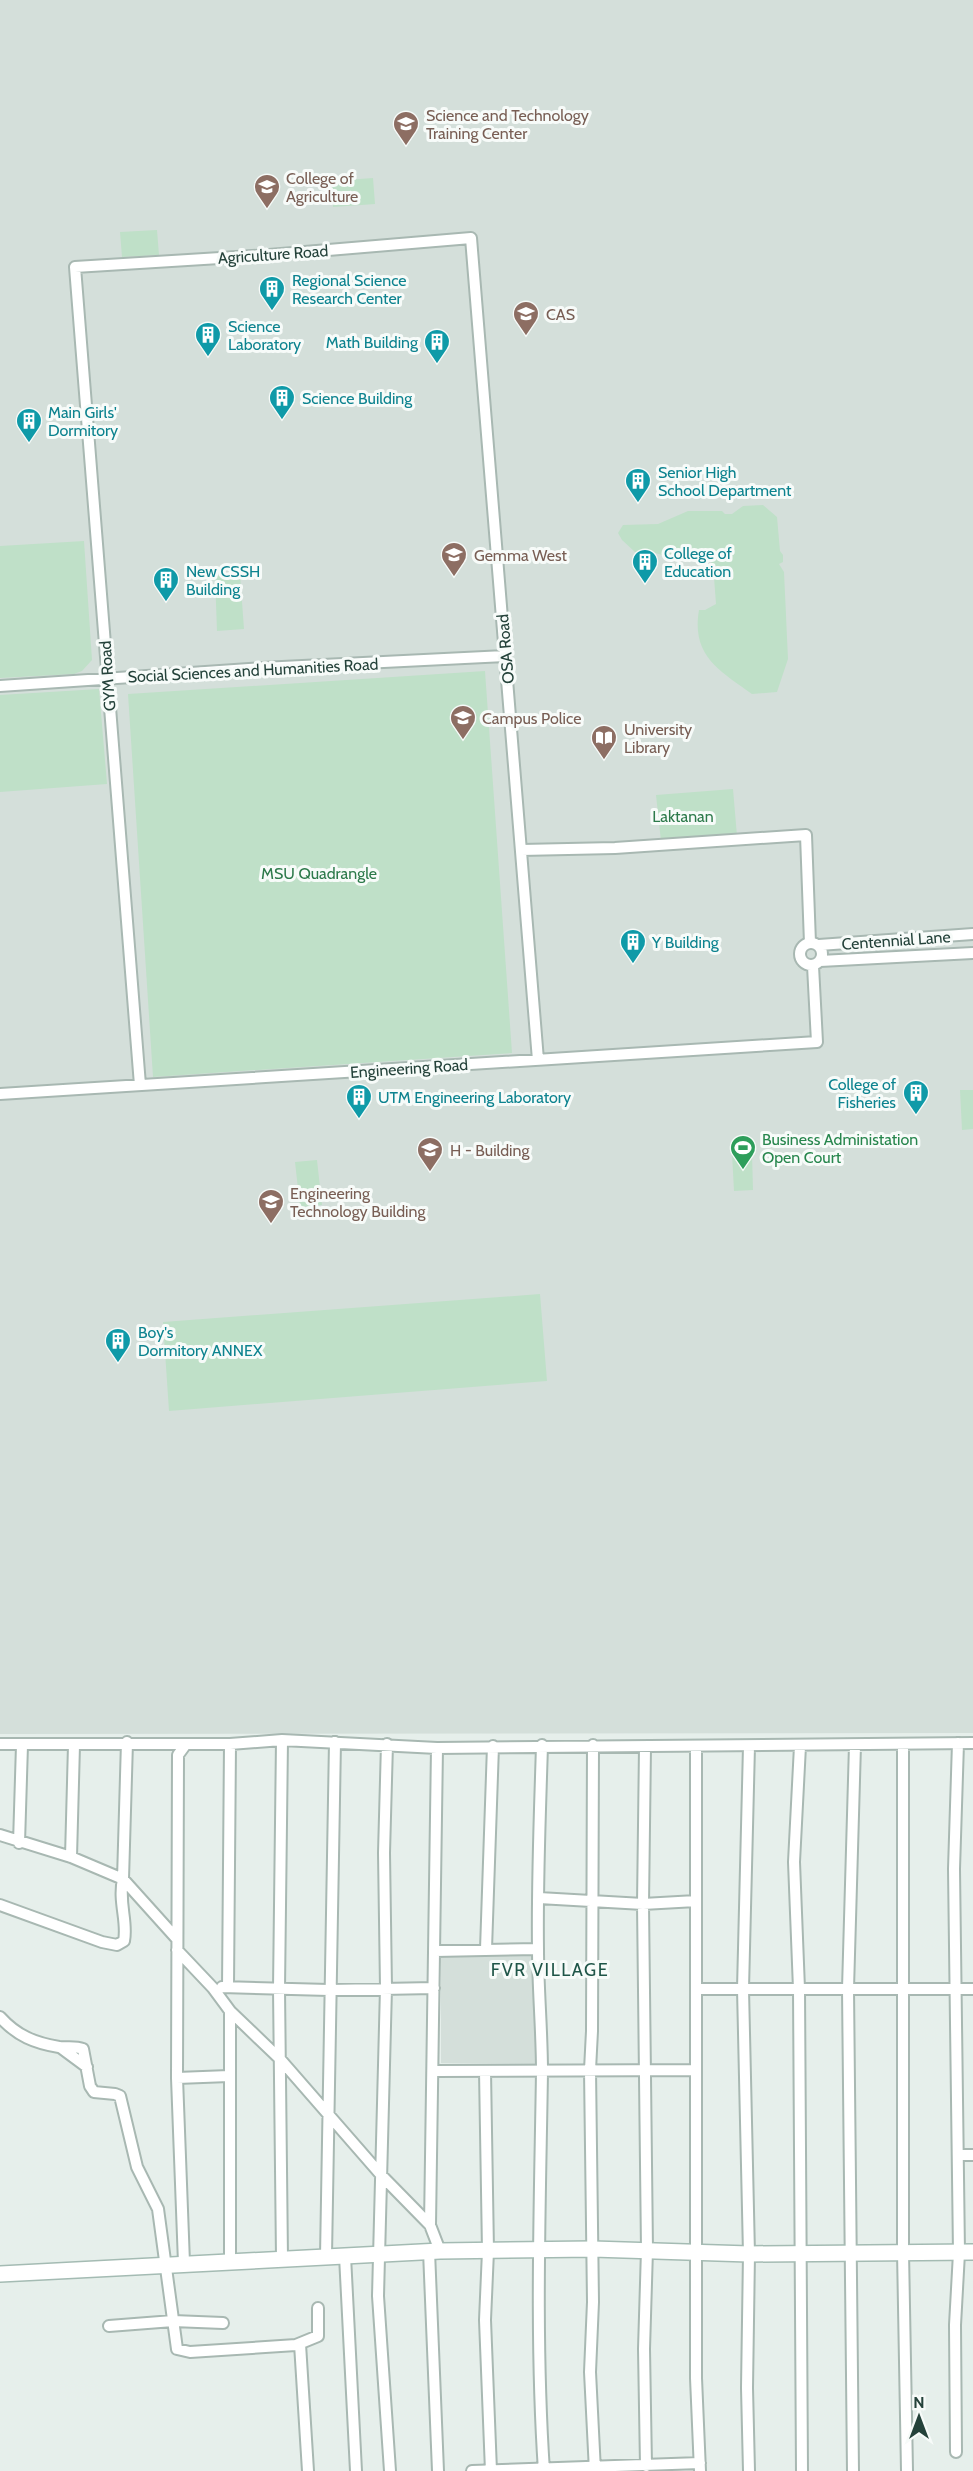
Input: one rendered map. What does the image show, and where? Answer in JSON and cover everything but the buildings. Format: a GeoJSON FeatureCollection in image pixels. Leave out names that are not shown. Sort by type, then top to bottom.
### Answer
{"type":"FeatureCollection","features":[{"type":"Feature","properties":{"kind":"street","name":"Agriculture Road"},"geometry":{"type":"LineString","coordinates":[[75,267],[269,255],[471,238]]}},
{"type":"Feature","properties":{"kind":"street","name":"OSA Road"},"geometry":{"type":"LineString","coordinates":[[471,238],[538,1060]]}},
{"type":"Feature","properties":{"kind":"street","name":"GYM Road"},"geometry":{"type":"LineString","coordinates":[[75,267],[140,1085]]}},
{"type":"Feature","properties":{"kind":"street","name":"Social Sciences and Humanities Road"},"geometry":{"type":"LineString","coordinates":[[0,686],[505,656]]}},
{"type":"Feature","properties":{"kind":"street"},"geometry":{"type":"LineString","coordinates":[[521,850],[615,848],[806,835],[814,944],[823,955],[816,963],[804,963],[800,957],[802,947],[814,944]]}},
{"type":"Feature","properties":{"kind":"street","name":"Centennial Lane"},"geometry":{"type":"LineString","coordinates":[[814,944],[973,934]]}},
{"type":"Feature","properties":{"kind":"street"},"geometry":{"type":"LineString","coordinates":[[903,939],[905,957]]}},
{"type":"Feature","properties":{"kind":"street","name":"Centennial Lane"},"geometry":{"type":"LineString","coordinates":[[816,963],[973,953]]}},
{"type":"Feature","properties":{"kind":"street","name":"Engineering Road"},"geometry":{"type":"LineString","coordinates":[[0,1094],[817,1042],[816,963]]}},
{"type":"Feature","properties":{"kind":"street"},"geometry":{"type":"LineString","coordinates":[[282,1740],[279,1989],[282,2258]]}},
{"type":"Feature","properties":{"kind":"street"},"geometry":{"type":"LineString","coordinates":[[0,1744],[74,1745],[126,1742],[230,1744],[282,1740],[437,1748],[542,1745],[696,1747],[973,1743]]}},
{"type":"Feature","properties":{"kind":"street"},"geometry":{"type":"LineString","coordinates":[[0,1905],[102,1942],[120,1944],[124,1941],[120,1895],[123,1879],[126,1742]]}},
{"type":"Feature","properties":{"kind":"street"},"geometry":{"type":"LineString","coordinates":[[326,2256],[330,2115],[329,1990],[334,1742]]}},
{"type":"Feature","properties":{"kind":"street"},"geometry":{"type":"LineString","coordinates":[[170,1743],[178,1755],[177,2078],[184,2263]]}},
{"type":"Feature","properties":{"kind":"street"},"geometry":{"type":"LineString","coordinates":[[956,2452],[955,2325],[966,2252],[958,2155],[954,1869],[958,1743]]}},
{"type":"Feature","properties":{"kind":"street"},"geometry":{"type":"LineString","coordinates":[[178,1755],[186,1744]]}},
{"type":"Feature","properties":{"kind":"street"},"geometry":{"type":"LineString","coordinates":[[228,1987],[230,1744]]}},
{"type":"Feature","properties":{"kind":"street"},"geometry":{"type":"LineString","coordinates":[[387,1744],[384,1853],[386,1988],[379,2253],[381,2355],[390,2471]]}},
{"type":"Feature","properties":{"kind":"street"},"geometry":{"type":"LineString","coordinates":[[903,1744],[903,2252],[907,2471]]}},
{"type":"Feature","properties":{"kind":"street"},"geometry":{"type":"LineString","coordinates":[[19,1843],[22,1745]]}},
{"type":"Feature","properties":{"kind":"street"},"geometry":{"type":"LineString","coordinates":[[71,1857],[74,1745]]}},
{"type":"Feature","properties":{"kind":"street"},"geometry":{"type":"LineString","coordinates":[[542,1745],[537,1949],[542,2069],[541,2249],[537,2302],[538,2385],[544,2470]]}},
{"type":"Feature","properties":{"kind":"street"},"geometry":{"type":"LineString","coordinates":[[593,1745],[590,2070],[593,2249],[590,2372],[595,2469]]}},
{"type":"Feature","properties":{"kind":"street"},"geometry":{"type":"LineString","coordinates":[[853,2471],[848,1989],[855,1745]]}},
{"type":"Feature","properties":{"kind":"street"},"geometry":{"type":"LineString","coordinates":[[486,1949],[492,1746]]}},
{"type":"Feature","properties":{"kind":"street"},"geometry":{"type":"LineString","coordinates":[[749,1746],[743,1989],[749,2254],[747,2388],[749,2471]]}},
{"type":"Feature","properties":{"kind":"street"},"geometry":{"type":"LineString","coordinates":[[801,1746],[794,1862],[799,1989],[802,2471]]}},
{"type":"Feature","properties":{"kind":"street"},"geometry":{"type":"LineString","coordinates":[[645,1747],[643,1904],[647,2250],[644,2349],[646,2466]]}},
{"type":"Feature","properties":{"kind":"street"},"geometry":{"type":"LineString","coordinates":[[472,2471],[646,2466],[700,2467],[696,2378],[698,1989],[696,1747]]}},
{"type":"Feature","properties":{"kind":"street"},"geometry":{"type":"LineString","coordinates":[[437,1748],[430,2225],[435,2251],[438,2471]]}},
{"type":"Feature","properties":{"kind":"street"},"geometry":{"type":"LineString","coordinates":[[0,1835],[19,1843],[71,1857],[123,1879],[230,2012],[280,2059],[382,2176],[430,2225]]}},
{"type":"Feature","properties":{"kind":"street"},"geometry":{"type":"LineString","coordinates":[[539,1898],[643,1904],[696,1901]]}},
{"type":"Feature","properties":{"kind":"street"},"geometry":{"type":"LineString","coordinates":[[435,1951],[537,1949]]}},
{"type":"Feature","properties":{"kind":"street"},"geometry":{"type":"LineString","coordinates":[[213,1988],[329,1990],[434,1988]]}},
{"type":"Feature","properties":{"kind":"street"},"geometry":{"type":"LineString","coordinates":[[698,1989],[973,1989]]}},
{"type":"Feature","properties":{"kind":"street"},"geometry":{"type":"LineString","coordinates":[[230,2012],[230,2261]]}},
{"type":"Feature","properties":{"kind":"street"},"geometry":{"type":"LineString","coordinates":[[0,2018],[11,2029],[28,2040],[60,2047],[87,2067],[90,2086],[94,2092],[120,2096],[137,2167],[158,2210],[176,2346],[182,2352],[300,2344],[318,2336],[318,2308]]}},
{"type":"Feature","properties":{"kind":"street"},"geometry":{"type":"LineString","coordinates":[[434,2071],[696,2070]]}},
{"type":"Feature","properties":{"kind":"street"},"geometry":{"type":"LineString","coordinates":[[485,2071],[488,2251],[485,2320],[491,2470]]}},
{"type":"Feature","properties":{"kind":"street"},"geometry":{"type":"LineString","coordinates":[[177,2078],[229,2076]]}},
{"type":"Feature","properties":{"kind":"street"},"geometry":{"type":"LineString","coordinates":[[958,2155],[973,2155]]}},
{"type":"Feature","properties":{"kind":"street"},"geometry":{"type":"LineString","coordinates":[[0,2274],[435,2251],[593,2249],[749,2254],[966,2252]]}},
{"type":"Feature","properties":{"kind":"street"},"geometry":{"type":"LineString","coordinates":[[345,2256],[356,2471]]}},
{"type":"Feature","properties":{"kind":"street"},"geometry":{"type":"LineString","coordinates":[[109,2326],[173,2321],[223,2323]]}},
{"type":"Feature","properties":{"kind":"street"},"geometry":{"type":"LineString","coordinates":[[300,2344],[308,2471]]}},
{"type":"Feature","properties":{"kind":"shaded area"},"geometry":{"type":"Polygon","coordinates":[[[0,0],[973,0],[973,1733],[0,1734],[0,0]]]}},
{"type":"Feature","properties":{"kind":"shaded area"},"geometry":{"type":"Polygon","coordinates":[[[535,1949],[536,2064],[441,2063],[441,1952],[535,1949]]]}},
{"type":"Feature","properties":{"kind":"green space"},"geometry":{"type":"Polygon","coordinates":[[[373,178],[375,204],[333,207],[332,181],[373,178]]]}},
{"type":"Feature","properties":{"kind":"green space"},"geometry":{"type":"Polygon","coordinates":[[[157,230],[159,255],[122,257],[120,232],[157,230]]]}},
{"type":"Feature","properties":{"kind":"green space"},"geometry":{"type":"Polygon","coordinates":[[[763,505],[777,517],[780,551],[783,555],[783,562],[779,564],[784,572],[788,659],[777,692],[752,694],[710,661],[699,639],[699,610],[705,610],[716,604],[713,564],[701,553],[662,555],[652,552],[635,552],[618,533],[623,525],[658,524],[688,511],[722,511],[725,514],[732,514],[743,506],[763,505]]]}},
{"type":"Feature","properties":{"kind":"green space"},"geometry":{"type":"Polygon","coordinates":[[[84,541],[92,660],[82,671],[74,674],[0,678],[0,546],[84,541]]]}},
{"type":"Feature","properties":{"kind":"green space"},"geometry":{"type":"Polygon","coordinates":[[[240,574],[244,629],[217,631],[215,576],[240,574]]]}},
{"type":"Feature","properties":{"kind":"green space","name":"MSU Quadrangle"},"geometry":{"type":"Polygon","coordinates":[[[485,671],[512,1053],[153,1077],[128,694],[485,671]]]}},
{"type":"Feature","properties":{"kind":"green space"},"geometry":{"type":"Polygon","coordinates":[[[99,689],[107,784],[0,792],[0,695],[99,689]]]}},
{"type":"Feature","properties":{"kind":"green space","name":"Laktanan"},"geometry":{"type":"Polygon","coordinates":[[[733,789],[737,836],[661,841],[656,795],[733,789]]]}},
{"type":"Feature","properties":{"kind":"green space"},"geometry":{"type":"Polygon","coordinates":[[[960,1090],[973,1090],[973,1129],[962,1130],[960,1090]]]}},
{"type":"Feature","properties":{"kind":"green space","name":"Business Administation Open Court"},"geometry":{"type":"Polygon","coordinates":[[[752,1152],[753,1190],[734,1191],[732,1153],[752,1152]]]}},
{"type":"Feature","properties":{"kind":"green space"},"geometry":{"type":"Polygon","coordinates":[[[317,1160],[322,1205],[300,1207],[295,1162],[317,1160]]]}},
{"type":"Feature","properties":{"kind":"green space"},"geometry":{"type":"Polygon","coordinates":[[[540,1294],[547,1381],[169,1411],[163,1322],[540,1294]]]}},
{"type":"Feature","properties":{"kind":"place","name":"Science and Technology Training Center"},"geometry":{"type":"Point","coordinates":[406,147]}},
{"type":"Feature","properties":{"kind":"place","name":"College of Agriculture"},"geometry":{"type":"Point","coordinates":[267,210]}},
{"type":"Feature","properties":{"kind":"place","name":"Regional Science Research Center"},"geometry":{"type":"Point","coordinates":[272,312]}},
{"type":"Feature","properties":{"kind":"place","name":"CAS"},"geometry":{"type":"Point","coordinates":[526,337]}},
{"type":"Feature","properties":{"kind":"place","name":"Science Laboratory"},"geometry":{"type":"Point","coordinates":[208,358]}},
{"type":"Feature","properties":{"kind":"place","name":"Math Building"},"geometry":{"type":"Point","coordinates":[437,365]}},
{"type":"Feature","properties":{"kind":"place","name":"Science Building"},"geometry":{"type":"Point","coordinates":[282,421]}},
{"type":"Feature","properties":{"kind":"place","name":"Main Girls' Dormitory"},"geometry":{"type":"Point","coordinates":[29,444]}},
{"type":"Feature","properties":{"kind":"place","name":"Senior High School Department"},"geometry":{"type":"Point","coordinates":[638,504]}},
{"type":"Feature","properties":{"kind":"place","name":"Gemma West"},"geometry":{"type":"Point","coordinates":[454,578]}},
{"type":"Feature","properties":{"kind":"place","name":"College of Education"},"geometry":{"type":"Point","coordinates":[645,585]}},
{"type":"Feature","properties":{"kind":"place","name":"New CSSH Building"},"geometry":{"type":"Point","coordinates":[166,603]}},
{"type":"Feature","properties":{"kind":"place","name":"Campus Police"},"geometry":{"type":"Point","coordinates":[463,741]}},
{"type":"Feature","properties":{"kind":"place","name":"University Library"},"geometry":{"type":"Point","coordinates":[604,761]}},
{"type":"Feature","properties":{"kind":"place","name":"Y Building"},"geometry":{"type":"Point","coordinates":[633,965]}},
{"type":"Feature","properties":{"kind":"place","name":"College of Fisheries"},"geometry":{"type":"Point","coordinates":[916,1116]}},
{"type":"Feature","properties":{"kind":"place","name":"UTM Engineering Laboratory"},"geometry":{"type":"Point","coordinates":[359,1120]}},
{"type":"Feature","properties":{"kind":"place","name":"Business Administation Open Court"},"geometry":{"type":"Point","coordinates":[743,1171]}},
{"type":"Feature","properties":{"kind":"place","name":"H - Building"},"geometry":{"type":"Point","coordinates":[430,1173]}},
{"type":"Feature","properties":{"kind":"place","name":"Engineering Technology Building"},"geometry":{"type":"Point","coordinates":[271,1225]}},
{"type":"Feature","properties":{"kind":"place","name":"Boy's Dormitory ANNEX"},"geometry":{"type":"Point","coordinates":[118,1364]}},
{"type":"Feature","properties":{"kind":"district","name":"FVR VILLAGE"},"geometry":{"type":"Point","coordinates":[550,1970]}}]}
